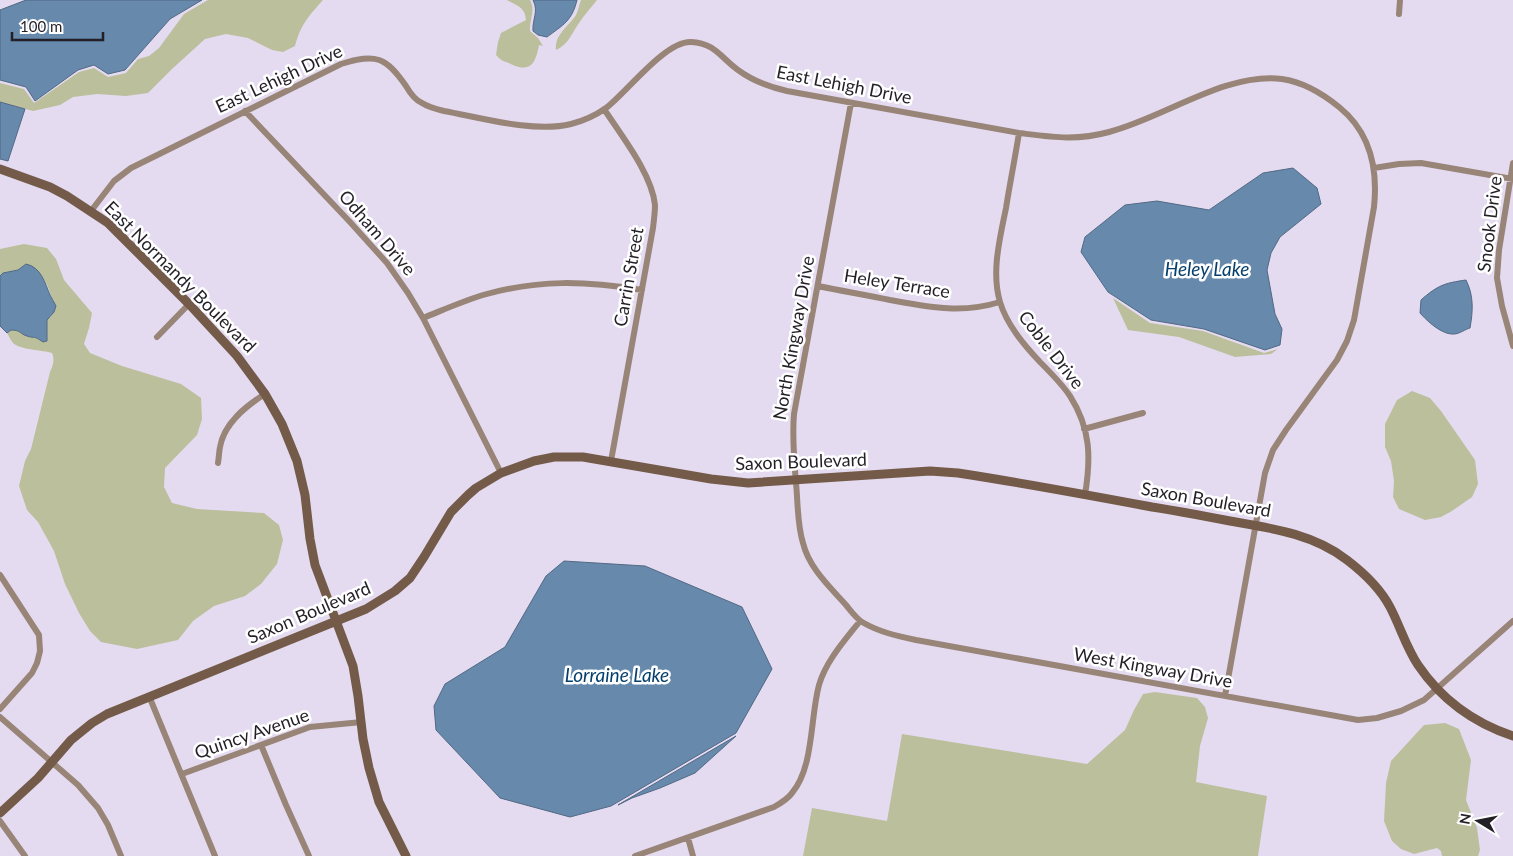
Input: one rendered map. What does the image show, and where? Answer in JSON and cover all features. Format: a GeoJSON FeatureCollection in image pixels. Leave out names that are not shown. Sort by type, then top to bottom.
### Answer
{"type":"FeatureCollection","features":[{"type":"Feature","properties":{"kind":"main road","name":"East Normandy Boulevard"},"geometry":{"type":"LineString","coordinates":[[0,169],[50,187],[108,223],[189,304],[237,356],[265,394],[282,424],[297,461],[305,495],[315,565],[353,666],[369,768],[379,802],[406,856]]}},
{"type":"Feature","properties":{"kind":"main road","name":"Saxon Boulevard"},"geometry":{"type":"LineString","coordinates":[[0,813],[38,778],[72,740],[92,723],[107,714],[366,609],[395,591],[410,578],[451,512],[476,488],[501,473],[534,461],[554,457],[584,457],[748,483],[930,471],[958,473],[1255,525],[1311,539],[1330,548],[1366,575],[1389,606],[1418,664],[1448,699],[1470,716],[1496,730],[1513,736]]}},
{"type":"Feature","properties":{"kind":"street"},"geometry":{"type":"LineString","coordinates":[[1399,14],[1400,0]]}},
{"type":"Feature","properties":{"kind":"street","name":"East Lehigh Drive"},"geometry":{"type":"LineString","coordinates":[[91,211],[114,182],[131,168],[341,64],[358,58],[376,58],[389,65],[420,103],[444,111],[527,126],[553,127],[572,123],[604,109],[617,99],[662,54],[675,45],[688,42],[701,43],[711,47],[750,78],[768,86],[787,91],[1054,138],[1083,138],[1111,132],[1230,84],[1252,80],[1284,79],[1308,87],[1329,99],[1346,112],[1359,129],[1369,149],[1374,168],[1376,189],[1374,206],[1354,320],[1348,341],[1337,360],[1273,450],[1265,473],[1225,696]]}},
{"type":"Feature","properties":{"kind":"street","name":"North Kingway Drive"},"geometry":{"type":"LineString","coordinates":[[852,103],[794,414],[792,434],[802,542],[806,553],[827,585],[860,620]]}},
{"type":"Feature","properties":{"kind":"street","name":"Carrin Street"},"geometry":{"type":"LineString","coordinates":[[604,109],[646,175],[655,206],[653,228],[611,462]]}},
{"type":"Feature","properties":{"kind":"street","name":"Odham Drive"},"geometry":{"type":"LineString","coordinates":[[245,111],[387,263],[408,292],[501,473]]}},
{"type":"Feature","properties":{"kind":"street","name":"Coble Drive"},"geometry":{"type":"LineString","coordinates":[[1019,133],[998,251],[997,279],[1000,302],[1010,325],[1018,337],[1070,395],[1078,411],[1088,440],[1090,470],[1085,495]]}},
{"type":"Feature","properties":{"kind":"street"},"geometry":{"type":"LineString","coordinates":[[1374,168],[1421,163],[1512,179]]}},
{"type":"Feature","properties":{"kind":"street","name":"Snook Drive"},"geometry":{"type":"LineString","coordinates":[[1513,163],[1512,179],[1499,250],[1497,278],[1502,306],[1513,346]]}},
{"type":"Feature","properties":{"kind":"street"},"geometry":{"type":"LineString","coordinates":[[423,318],[483,295],[531,285],[575,282],[642,290]]}},
{"type":"Feature","properties":{"kind":"street","name":"Heley Terrace"},"geometry":{"type":"LineString","coordinates":[[818,286],[957,310],[1000,302]]}},
{"type":"Feature","properties":{"kind":"street"},"geometry":{"type":"LineString","coordinates":[[157,336],[189,304]]}},
{"type":"Feature","properties":{"kind":"street"},"geometry":{"type":"LineString","coordinates":[[218,462],[220,445],[237,416],[248,405],[265,394]]}},
{"type":"Feature","properties":{"kind":"street"},"geometry":{"type":"LineString","coordinates":[[1084,429],[1143,413]]}},
{"type":"Feature","properties":{"kind":"street"},"geometry":{"type":"LineString","coordinates":[[0,709],[32,673],[40,651],[39,634],[1,577]]}},
{"type":"Feature","properties":{"kind":"street"},"geometry":{"type":"LineString","coordinates":[[635,856],[774,807],[784,801],[796,788],[805,769],[819,686],[825,670],[836,651],[860,620]]}},
{"type":"Feature","properties":{"kind":"street","name":"West Kingway Drive"},"geometry":{"type":"LineString","coordinates":[[860,620],[877,630],[894,636],[1358,720],[1377,718],[1401,711],[1424,700],[1513,621]]}},
{"type":"Feature","properties":{"kind":"street"},"geometry":{"type":"LineString","coordinates":[[150,696],[215,856]]}},
{"type":"Feature","properties":{"kind":"street"},"geometry":{"type":"LineString","coordinates":[[0,717],[78,785],[98,808],[108,825],[121,856]]}},
{"type":"Feature","properties":{"kind":"street","name":"Quincy Avenue"},"geometry":{"type":"LineString","coordinates":[[182,774],[310,727],[362,722]]}},
{"type":"Feature","properties":{"kind":"street"},"geometry":{"type":"LineString","coordinates":[[261,745],[310,856]]}},
{"type":"Feature","properties":{"kind":"street"},"geometry":{"type":"LineString","coordinates":[[0,822],[26,856]]}},
{"type":"Feature","properties":{"kind":"street"},"geometry":{"type":"LineString","coordinates":[[688,838],[693,856]]}},
{"type":"Feature","properties":{"kind":"green space"},"geometry":{"type":"Polygon","coordinates":[[[208,0],[323,0],[306,21],[295,46],[283,52],[272,50],[248,38],[226,34],[205,39],[148,93],[126,96],[97,94],[73,97],[60,105],[33,111],[0,102],[0,83],[24,89],[34,103],[79,72],[94,68],[108,77],[126,73],[138,59],[149,56],[159,48],[184,14],[208,0]]]}},
{"type":"Feature","properties":{"kind":"green space"},"geometry":{"type":"Polygon","coordinates":[[[507,0],[530,0],[532,4],[530,31],[543,46],[539,45],[532,64],[525,68],[513,65],[496,55],[501,33],[526,20],[524,12],[507,0]]]}},
{"type":"Feature","properties":{"kind":"green space"},"geometry":{"type":"Polygon","coordinates":[[[581,0],[597,0],[567,42],[556,50],[557,40],[576,15],[581,0]]]}},
{"type":"Feature","properties":{"kind":"green space"},"geometry":{"type":"Polygon","coordinates":[[[24,244],[47,248],[56,259],[64,280],[92,313],[84,344],[90,353],[122,366],[181,384],[201,398],[202,419],[197,435],[165,468],[164,487],[172,503],[197,509],[264,513],[279,525],[283,540],[277,564],[261,584],[245,596],[214,606],[193,621],[178,640],[137,649],[101,642],[90,631],[79,613],[65,584],[54,551],[38,522],[27,510],[19,486],[25,461],[31,449],[53,365],[53,358],[52,353],[16,345],[7,333],[11,330],[19,330],[40,340],[47,336],[47,320],[52,315],[54,301],[43,278],[26,264],[18,270],[3,273],[0,276],[0,249],[24,244]]]}},
{"type":"Feature","properties":{"kind":"green space"},"geometry":{"type":"Polygon","coordinates":[[[1113,298],[1150,323],[1203,331],[1264,353],[1278,349],[1271,354],[1235,357],[1179,337],[1128,330],[1113,298]]]}},
{"type":"Feature","properties":{"kind":"green space"},"geometry":{"type":"Polygon","coordinates":[[[1412,391],[1430,398],[1441,411],[1475,460],[1478,484],[1472,497],[1452,511],[1441,517],[1425,520],[1399,509],[1393,497],[1394,481],[1391,461],[1385,447],[1385,424],[1397,400],[1412,391]]]}},
{"type":"Feature","properties":{"kind":"green space"},"geometry":{"type":"Polygon","coordinates":[[[1155,692],[1197,698],[1205,707],[1208,718],[1200,746],[1196,782],[1267,796],[1258,856],[803,856],[812,808],[887,821],[902,734],[1087,764],[1125,730],[1143,694],[1155,692]]]}},
{"type":"Feature","properties":{"kind":"green space"},"geometry":{"type":"Polygon","coordinates":[[[1445,723],[1459,729],[1471,760],[1466,800],[1477,828],[1480,850],[1478,856],[1442,856],[1441,851],[1437,848],[1414,854],[1401,849],[1392,841],[1384,821],[1386,783],[1391,761],[1424,725],[1445,723]]]}},
{"type":"Feature","properties":{"kind":"water"},"geometry":{"type":"Polygon","coordinates":[[[26,0],[202,0],[170,19],[125,70],[108,74],[94,65],[78,70],[35,101],[26,87],[0,80],[0,10],[26,0]]]}},
{"type":"Feature","properties":{"kind":"water"},"geometry":{"type":"Polygon","coordinates":[[[533,0],[577,0],[570,18],[547,37],[538,35],[533,31],[535,4],[533,0]]]}},
{"type":"Feature","properties":{"kind":"water"},"geometry":{"type":"Polygon","coordinates":[[[0,102],[25,109],[8,161],[0,159],[0,102]]]}},
{"type":"Feature","properties":{"kind":"water","name":"Heley Lake"},"geometry":{"type":"Polygon","coordinates":[[[1293,168],[1317,188],[1321,204],[1280,237],[1271,253],[1267,270],[1275,314],[1282,329],[1280,345],[1265,350],[1204,329],[1151,320],[1108,292],[1081,252],[1085,237],[1125,205],[1157,201],[1209,210],[1263,173],[1293,168]]]}},
{"type":"Feature","properties":{"kind":"water"},"geometry":{"type":"Polygon","coordinates":[[[26,264],[39,272],[56,306],[54,312],[47,320],[47,341],[43,342],[17,331],[11,330],[7,333],[0,326],[0,276],[3,273],[18,270],[26,264]]]}},
{"type":"Feature","properties":{"kind":"water"},"geometry":{"type":"Polygon","coordinates":[[[1466,280],[1472,304],[1470,328],[1456,334],[1449,334],[1435,327],[1420,313],[1421,300],[1432,291],[1447,284],[1466,280]]]}},
{"type":"Feature","properties":{"kind":"water","name":"Lorraine Lake"},"geometry":{"type":"Polygon","coordinates":[[[564,561],[645,566],[742,607],[772,669],[736,733],[611,806],[570,817],[500,798],[436,730],[434,706],[445,684],[505,647],[546,576],[564,561]]]}},
{"type":"Feature","properties":{"kind":"water"},"geometry":{"type":"Polygon","coordinates":[[[736,736],[695,773],[618,805],[736,736]]]}}]}
